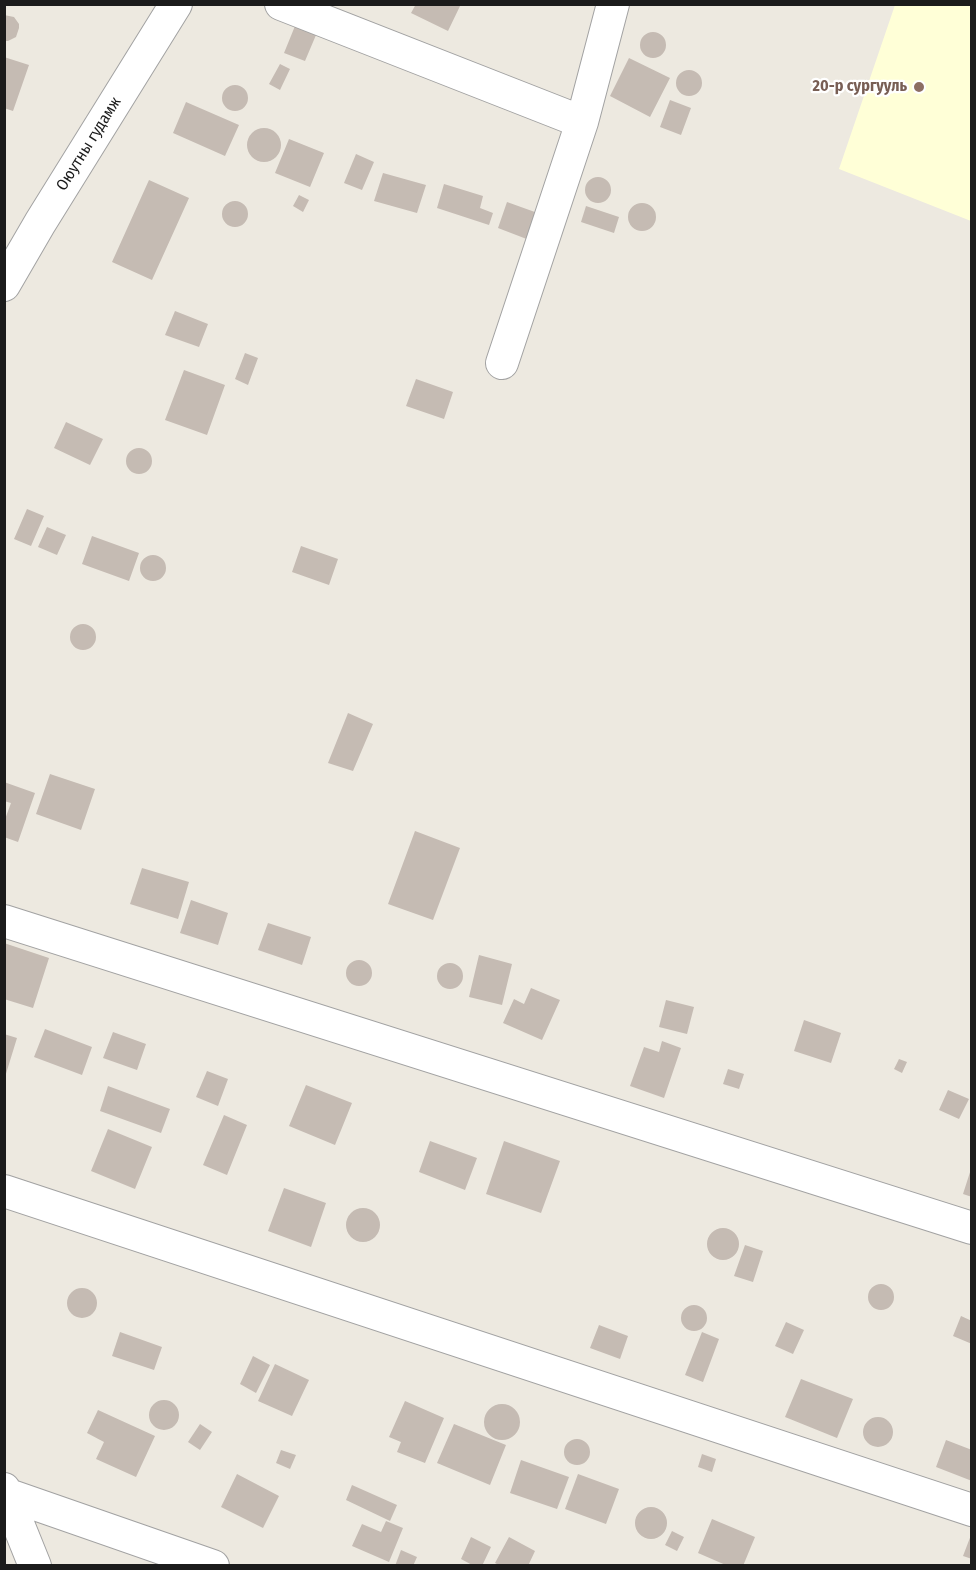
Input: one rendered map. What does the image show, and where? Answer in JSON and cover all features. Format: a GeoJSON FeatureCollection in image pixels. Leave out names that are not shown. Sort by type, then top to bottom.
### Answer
{"type":"FeatureCollection","features":[{"type":"Feature","properties":{"kind":"street","name":"Оюутны гудамж"},"geometry":{"type":"LineString","coordinates":[[4,285],[176,4]]}},
{"type":"Feature","properties":{"kind":"street"},"geometry":{"type":"LineString","coordinates":[[281,4],[582,122]]}},
{"type":"Feature","properties":{"kind":"street"},"geometry":{"type":"LineString","coordinates":[[502,363],[582,122],[613,4]]}},
{"type":"Feature","properties":{"kind":"street"},"geometry":{"type":"LineString","coordinates":[[4,921],[972,1228]]}},
{"type":"Feature","properties":{"kind":"street"},"geometry":{"type":"LineString","coordinates":[[4,1191],[972,1510]]}},
{"type":"Feature","properties":{"kind":"street"},"geometry":{"type":"LineString","coordinates":[[5,1492],[35,1566]]}},
{"type":"Feature","properties":{"kind":"street"},"geometry":{"type":"LineString","coordinates":[[5,1492],[213,1566]]}},
{"type":"Feature","properties":{"kind":"shaded area","name":"20-р сургууль"},"geometry":{"type":"Polygon","coordinates":[[[895,5],[971,5],[971,221],[839,169],[895,5]]]}},
{"type":"Feature","properties":{"kind":"building"},"geometry":{"type":"Polygon","coordinates":[[[416,4],[461,4],[448,31],[411,13],[416,4]]]}},
{"type":"Feature","properties":{"kind":"building"},"geometry":{"type":"Polygon","coordinates":[[[4,15],[14,17],[19,24],[16,37],[8,41],[4,41],[4,15]]]}},
{"type":"Feature","properties":{"kind":"building"},"geometry":{"type":"Polygon","coordinates":[[[295,26],[316,35],[305,61],[284,53],[295,26]]]}},
{"type":"Feature","properties":{"kind":"building"},"geometry":{"type":"Polygon","coordinates":[[[653,32],[662,36],[666,45],[662,54],[653,58],[644,54],[640,45],[644,36],[653,32]]]}},
{"type":"Feature","properties":{"kind":"building"},"geometry":{"type":"Polygon","coordinates":[[[4,57],[29,65],[13,111],[4,108],[4,57]]]}},
{"type":"Feature","properties":{"kind":"building"},"geometry":{"type":"Polygon","coordinates":[[[629,58],[670,78],[650,117],[610,96],[629,58]]]}},
{"type":"Feature","properties":{"kind":"building"},"geometry":{"type":"Polygon","coordinates":[[[280,64],[290,69],[280,90],[269,84],[280,64]]]}},
{"type":"Feature","properties":{"kind":"building"},"geometry":{"type":"Polygon","coordinates":[[[689,70],[698,74],[702,83],[698,92],[689,96],[680,92],[676,83],[680,74],[689,70]]]}},
{"type":"Feature","properties":{"kind":"building"},"geometry":{"type":"Polygon","coordinates":[[[235,85],[244,89],[248,98],[244,107],[235,111],[226,107],[222,98],[226,89],[235,85]]]}},
{"type":"Feature","properties":{"kind":"building"},"geometry":{"type":"Polygon","coordinates":[[[670,100],[691,108],[681,135],[660,127],[670,100]]]}},
{"type":"Feature","properties":{"kind":"building"},"geometry":{"type":"Polygon","coordinates":[[[186,102],[239,125],[225,156],[173,133],[186,102]]]}},
{"type":"Feature","properties":{"kind":"building"},"geometry":{"type":"Polygon","coordinates":[[[264,128],[276,133],[281,145],[276,157],[264,162],[252,157],[247,145],[252,133],[264,128]]]}},
{"type":"Feature","properties":{"kind":"building"},"geometry":{"type":"Polygon","coordinates":[[[289,139],[324,153],[310,187],[275,173],[289,139]]]}},
{"type":"Feature","properties":{"kind":"building"},"geometry":{"type":"Polygon","coordinates":[[[356,154],[374,162],[362,190],[344,183],[356,154]]]}},
{"type":"Feature","properties":{"kind":"building"},"geometry":{"type":"Polygon","coordinates":[[[383,173],[426,185],[417,213],[374,201],[383,173]]]}},
{"type":"Feature","properties":{"kind":"building"},"geometry":{"type":"Polygon","coordinates":[[[598,177],[607,181],[611,190],[607,199],[598,203],[589,199],[585,190],[589,181],[598,177]]]}},
{"type":"Feature","properties":{"kind":"building"},"geometry":{"type":"Polygon","coordinates":[[[149,180],[189,198],[152,280],[112,262],[149,180]]]}},
{"type":"Feature","properties":{"kind":"building"},"geometry":{"type":"Polygon","coordinates":[[[444,184],[483,196],[480,208],[493,213],[489,225],[437,208],[444,184]]]}},
{"type":"Feature","properties":{"kind":"building"},"geometry":{"type":"Polygon","coordinates":[[[299,195],[309,200],[303,212],[293,206],[299,195]]]}},
{"type":"Feature","properties":{"kind":"building"},"geometry":{"type":"Polygon","coordinates":[[[235,201],[244,205],[248,214],[244,223],[235,227],[226,223],[222,214],[226,205],[235,201]]]}},
{"type":"Feature","properties":{"kind":"building"},"geometry":{"type":"Polygon","coordinates":[[[507,202],[546,216],[537,243],[498,228],[507,202]]]}},
{"type":"Feature","properties":{"kind":"building"},"geometry":{"type":"Polygon","coordinates":[[[642,203],[652,207],[656,217],[652,227],[642,231],[632,227],[628,217],[632,207],[642,203]]]}},
{"type":"Feature","properties":{"kind":"building"},"geometry":{"type":"Polygon","coordinates":[[[586,206],[619,217],[614,233],[581,222],[586,206]]]}},
{"type":"Feature","properties":{"kind":"building"},"geometry":{"type":"Polygon","coordinates":[[[175,311],[208,324],[199,347],[165,335],[175,311]]]}},
{"type":"Feature","properties":{"kind":"building"},"geometry":{"type":"Polygon","coordinates":[[[245,353],[258,358],[248,385],[235,379],[245,353]]]}},
{"type":"Feature","properties":{"kind":"building"},"geometry":{"type":"Polygon","coordinates":[[[184,370],[225,385],[207,435],[165,420],[184,370]]]}},
{"type":"Feature","properties":{"kind":"building"},"geometry":{"type":"Polygon","coordinates":[[[416,379],[453,392],[444,419],[406,406],[416,379]]]}},
{"type":"Feature","properties":{"kind":"building"},"geometry":{"type":"Polygon","coordinates":[[[66,422],[103,439],[90,465],[54,448],[66,422]]]}},
{"type":"Feature","properties":{"kind":"building"},"geometry":{"type":"Polygon","coordinates":[[[139,448],[148,452],[152,461],[148,470],[139,474],[130,470],[126,461],[130,452],[139,448]]]}},
{"type":"Feature","properties":{"kind":"building"},"geometry":{"type":"Polygon","coordinates":[[[27,509],[44,516],[31,546],[14,539],[27,509]]]}},
{"type":"Feature","properties":{"kind":"building"},"geometry":{"type":"Polygon","coordinates":[[[47,527],[66,535],[57,555],[38,547],[47,527]]]}},
{"type":"Feature","properties":{"kind":"building"},"geometry":{"type":"Polygon","coordinates":[[[92,536],[139,553],[129,581],[82,564],[92,536]]]}},
{"type":"Feature","properties":{"kind":"building"},"geometry":{"type":"Polygon","coordinates":[[[301,546],[338,559],[329,585],[292,572],[301,546]]]}},
{"type":"Feature","properties":{"kind":"building"},"geometry":{"type":"Polygon","coordinates":[[[153,555],[162,559],[166,568],[162,577],[153,581],[144,577],[140,568],[144,559],[153,555]]]}},
{"type":"Feature","properties":{"kind":"building"},"geometry":{"type":"Polygon","coordinates":[[[83,624],[92,628],[96,637],[92,646],[83,650],[74,646],[70,637],[74,628],[83,624]]]}},
{"type":"Feature","properties":{"kind":"building"},"geometry":{"type":"Polygon","coordinates":[[[348,713],[373,724],[353,771],[328,763],[348,713]]]}},
{"type":"Feature","properties":{"kind":"building"},"geometry":{"type":"Polygon","coordinates":[[[50,774],[95,789],[81,830],[36,814],[50,774]]]}},
{"type":"Feature","properties":{"kind":"building"},"geometry":{"type":"Polygon","coordinates":[[[4,782],[35,793],[18,842],[4,837],[4,822],[11,803],[4,801],[4,782]]]}},
{"type":"Feature","properties":{"kind":"building"},"geometry":{"type":"Polygon","coordinates":[[[415,831],[460,848],[433,920],[388,904],[415,831]]]}},
{"type":"Feature","properties":{"kind":"building"},"geometry":{"type":"Polygon","coordinates":[[[142,868],[189,882],[178,919],[130,904],[142,868]]]}},
{"type":"Feature","properties":{"kind":"building"},"geometry":{"type":"Polygon","coordinates":[[[191,900],[228,913],[218,945],[180,933],[191,900]]]}},
{"type":"Feature","properties":{"kind":"building"},"geometry":{"type":"Polygon","coordinates":[[[268,923],[311,937],[302,965],[258,950],[268,923]]]}},
{"type":"Feature","properties":{"kind":"building"},"geometry":{"type":"Polygon","coordinates":[[[4,943],[49,958],[33,1008],[4,999],[4,943]]]}},
{"type":"Feature","properties":{"kind":"building"},"geometry":{"type":"Polygon","coordinates":[[[479,955],[512,964],[502,1005],[469,997],[479,955]]]}},
{"type":"Feature","properties":{"kind":"building"},"geometry":{"type":"Polygon","coordinates":[[[359,960],[368,964],[372,973],[368,982],[359,986],[350,982],[346,973],[350,964],[359,960]]]}},
{"type":"Feature","properties":{"kind":"building"},"geometry":{"type":"Polygon","coordinates":[[[450,963],[459,967],[463,976],[459,985],[450,989],[441,985],[437,976],[441,967],[450,963]]]}},
{"type":"Feature","properties":{"kind":"building"},"geometry":{"type":"Polygon","coordinates":[[[531,988],[560,1000],[542,1040],[503,1023],[514,999],[524,1004],[531,988]]]}},
{"type":"Feature","properties":{"kind":"building"},"geometry":{"type":"Polygon","coordinates":[[[666,1000],[694,1007],[687,1034],[659,1027],[666,1000]]]}},
{"type":"Feature","properties":{"kind":"building"},"geometry":{"type":"Polygon","coordinates":[[[804,1020],[841,1033],[831,1063],[794,1051],[804,1020]]]}},
{"type":"Feature","properties":{"kind":"building"},"geometry":{"type":"Polygon","coordinates":[[[45,1029],[92,1047],[82,1075],[34,1057],[45,1029]]]}},
{"type":"Feature","properties":{"kind":"building"},"geometry":{"type":"Polygon","coordinates":[[[113,1032],[146,1044],[137,1070],[103,1058],[113,1032]]]}},
{"type":"Feature","properties":{"kind":"building"},"geometry":{"type":"Polygon","coordinates":[[[4,1034],[17,1038],[5,1077],[4,1077],[4,1034]]]}},
{"type":"Feature","properties":{"kind":"building"},"geometry":{"type":"Polygon","coordinates":[[[662,1041],[681,1048],[664,1098],[630,1086],[644,1047],[659,1052],[662,1041]]]}},
{"type":"Feature","properties":{"kind":"building"},"geometry":{"type":"Polygon","coordinates":[[[899,1059],[907,1062],[902,1073],[894,1069],[899,1059]]]}},
{"type":"Feature","properties":{"kind":"building"},"geometry":{"type":"Polygon","coordinates":[[[728,1069],[744,1074],[739,1089],[723,1084],[728,1069]]]}},
{"type":"Feature","properties":{"kind":"building"},"geometry":{"type":"Polygon","coordinates":[[[207,1071],[228,1079],[218,1106],[196,1097],[207,1071]]]}},
{"type":"Feature","properties":{"kind":"building"},"geometry":{"type":"Polygon","coordinates":[[[306,1085],[352,1103],[335,1145],[289,1126],[306,1085]]]}},
{"type":"Feature","properties":{"kind":"building"},"geometry":{"type":"Polygon","coordinates":[[[108,1086],[170,1109],[161,1133],[100,1111],[108,1086]]]}},
{"type":"Feature","properties":{"kind":"building"},"geometry":{"type":"Polygon","coordinates":[[[948,1090],[969,1099],[959,1119],[939,1110],[948,1090]]]}},
{"type":"Feature","properties":{"kind":"building"},"geometry":{"type":"Polygon","coordinates":[[[224,1115],[247,1125],[227,1175],[203,1165],[224,1115]]]}},
{"type":"Feature","properties":{"kind":"building"},"geometry":{"type":"Polygon","coordinates":[[[108,1129],[152,1147],[135,1189],[91,1171],[108,1129]]]}},
{"type":"Feature","properties":{"kind":"building"},"geometry":{"type":"Polygon","coordinates":[[[430,1141],[477,1158],[465,1190],[419,1172],[430,1141]]]}},
{"type":"Feature","properties":{"kind":"building"},"geometry":{"type":"Polygon","coordinates":[[[504,1141],[560,1161],[541,1213],[486,1194],[504,1141]]]}},
{"type":"Feature","properties":{"kind":"building"},"geometry":{"type":"Polygon","coordinates":[[[972,1169],[972,1197],[963,1194],[972,1169]]]}},
{"type":"Feature","properties":{"kind":"building"},"geometry":{"type":"Polygon","coordinates":[[[284,1188],[326,1203],[311,1247],[268,1231],[284,1188]]]}},
{"type":"Feature","properties":{"kind":"building"},"geometry":{"type":"Polygon","coordinates":[[[363,1208],[375,1213],[380,1225],[375,1237],[363,1242],[351,1237],[346,1225],[351,1213],[363,1208]]]}},
{"type":"Feature","properties":{"kind":"building"},"geometry":{"type":"Polygon","coordinates":[[[723,1228],[734,1233],[739,1244],[734,1255],[723,1260],[712,1255],[707,1244],[712,1233],[723,1228]]]}},
{"type":"Feature","properties":{"kind":"building"},"geometry":{"type":"Polygon","coordinates":[[[745,1245],[763,1251],[753,1282],[734,1276],[745,1245]]]}},
{"type":"Feature","properties":{"kind":"building"},"geometry":{"type":"Polygon","coordinates":[[[881,1284],[890,1288],[894,1297],[890,1306],[881,1310],[872,1306],[868,1297],[872,1288],[881,1284]]]}},
{"type":"Feature","properties":{"kind":"building"},"geometry":{"type":"Polygon","coordinates":[[[82,1288],[93,1292],[97,1303],[93,1314],[82,1318],[71,1314],[67,1303],[71,1292],[82,1288]]]}},
{"type":"Feature","properties":{"kind":"building"},"geometry":{"type":"Polygon","coordinates":[[[694,1305],[703,1309],[707,1318],[703,1327],[694,1331],[685,1327],[681,1318],[685,1309],[694,1305]]]}},
{"type":"Feature","properties":{"kind":"building"},"geometry":{"type":"Polygon","coordinates":[[[961,1316],[972,1321],[972,1344],[953,1336],[961,1316]]]}},
{"type":"Feature","properties":{"kind":"building"},"geometry":{"type":"Polygon","coordinates":[[[786,1322],[804,1330],[793,1354],[775,1346],[786,1322]]]}},
{"type":"Feature","properties":{"kind":"building"},"geometry":{"type":"Polygon","coordinates":[[[599,1325],[628,1336],[620,1359],[590,1348],[599,1325]]]}},
{"type":"Feature","properties":{"kind":"building"},"geometry":{"type":"Polygon","coordinates":[[[120,1332],[162,1347],[154,1370],[112,1356],[120,1332]]]}},
{"type":"Feature","properties":{"kind":"building"},"geometry":{"type":"Polygon","coordinates":[[[702,1332],[719,1339],[703,1382],[685,1375],[702,1332]]]}},
{"type":"Feature","properties":{"kind":"building"},"geometry":{"type":"Polygon","coordinates":[[[253,1356],[270,1365],[256,1393],[240,1384],[253,1356]]]}},
{"type":"Feature","properties":{"kind":"building"},"geometry":{"type":"Polygon","coordinates":[[[275,1364],[309,1380],[292,1416],[258,1401],[275,1364]]]}},
{"type":"Feature","properties":{"kind":"building"},"geometry":{"type":"Polygon","coordinates":[[[801,1379],[853,1399],[837,1438],[785,1417],[801,1379]]]}},
{"type":"Feature","properties":{"kind":"building"},"geometry":{"type":"Polygon","coordinates":[[[164,1400],[175,1404],[179,1415],[175,1426],[164,1430],[153,1426],[149,1415],[153,1404],[164,1400]]]}},
{"type":"Feature","properties":{"kind":"building"},"geometry":{"type":"Polygon","coordinates":[[[405,1401],[444,1418],[425,1463],[397,1452],[401,1442],[389,1437],[405,1401]]]}},
{"type":"Feature","properties":{"kind":"building"},"geometry":{"type":"Polygon","coordinates":[[[502,1404],[514,1410],[520,1422],[514,1434],[502,1440],[490,1434],[484,1422],[490,1410],[502,1404]]]}},
{"type":"Feature","properties":{"kind":"building"},"geometry":{"type":"Polygon","coordinates":[[[98,1410],[155,1436],[136,1477],[96,1459],[104,1442],[87,1433],[98,1410]]]}},
{"type":"Feature","properties":{"kind":"building"},"geometry":{"type":"Polygon","coordinates":[[[878,1417],[889,1421],[893,1432],[889,1443],[878,1447],[867,1443],[863,1432],[867,1421],[878,1417]]]}},
{"type":"Feature","properties":{"kind":"building"},"geometry":{"type":"Polygon","coordinates":[[[200,1424],[212,1432],[200,1450],[188,1442],[200,1424]]]}},
{"type":"Feature","properties":{"kind":"building"},"geometry":{"type":"Polygon","coordinates":[[[454,1424],[506,1445],[490,1485],[437,1463],[454,1424]]]}},
{"type":"Feature","properties":{"kind":"building"},"geometry":{"type":"Polygon","coordinates":[[[577,1439],[586,1443],[590,1452],[586,1461],[577,1465],[568,1461],[564,1452],[568,1443],[577,1439]]]}},
{"type":"Feature","properties":{"kind":"building"},"geometry":{"type":"Polygon","coordinates":[[[946,1440],[972,1450],[972,1481],[936,1467],[946,1440]]]}},
{"type":"Feature","properties":{"kind":"building"},"geometry":{"type":"Polygon","coordinates":[[[281,1450],[296,1455],[290,1469],[276,1463],[281,1450]]]}},
{"type":"Feature","properties":{"kind":"building"},"geometry":{"type":"Polygon","coordinates":[[[702,1454],[716,1459],[712,1472],[698,1467],[702,1454]]]}},
{"type":"Feature","properties":{"kind":"building"},"geometry":{"type":"Polygon","coordinates":[[[521,1460],[569,1477],[557,1509],[510,1493],[521,1460]]]}},
{"type":"Feature","properties":{"kind":"building"},"geometry":{"type":"Polygon","coordinates":[[[237,1474],[279,1496],[263,1528],[221,1507],[237,1474]]]}},
{"type":"Feature","properties":{"kind":"building"},"geometry":{"type":"Polygon","coordinates":[[[578,1474],[619,1489],[606,1524],[565,1509],[578,1474]]]}},
{"type":"Feature","properties":{"kind":"building"},"geometry":{"type":"Polygon","coordinates":[[[352,1485],[397,1505],[390,1521],[346,1500],[352,1485]]]}},
{"type":"Feature","properties":{"kind":"building"},"geometry":{"type":"Polygon","coordinates":[[[651,1507],[662,1512],[667,1523],[662,1534],[651,1539],[640,1534],[635,1523],[640,1512],[651,1507]]]}},
{"type":"Feature","properties":{"kind":"building"},"geometry":{"type":"Polygon","coordinates":[[[712,1519],[755,1537],[743,1566],[728,1566],[698,1553],[712,1519]]]}},
{"type":"Feature","properties":{"kind":"building"},"geometry":{"type":"Polygon","coordinates":[[[386,1521],[403,1528],[389,1562],[352,1546],[362,1524],[381,1532],[386,1521]]]}},
{"type":"Feature","properties":{"kind":"building"},"geometry":{"type":"Polygon","coordinates":[[[672,1531],[684,1537],[677,1551],[665,1545],[672,1531]]]}},
{"type":"Feature","properties":{"kind":"building"},"geometry":{"type":"Polygon","coordinates":[[[972,1535],[972,1559],[963,1556],[972,1535]]]}},
{"type":"Feature","properties":{"kind":"building"},"geometry":{"type":"Polygon","coordinates":[[[471,1537],[491,1547],[482,1566],[474,1566],[461,1559],[471,1537]]]}},
{"type":"Feature","properties":{"kind":"building"},"geometry":{"type":"Polygon","coordinates":[[[509,1537],[535,1551],[528,1566],[501,1566],[495,1563],[509,1537]]]}},
{"type":"Feature","properties":{"kind":"building"},"geometry":{"type":"Polygon","coordinates":[[[401,1550],[417,1557],[413,1566],[395,1566],[401,1550]]]}},
{"type":"Feature","properties":{"kind":"place","name":"20-р сургууль"},"geometry":{"type":"Point","coordinates":[919,87]}}]}
